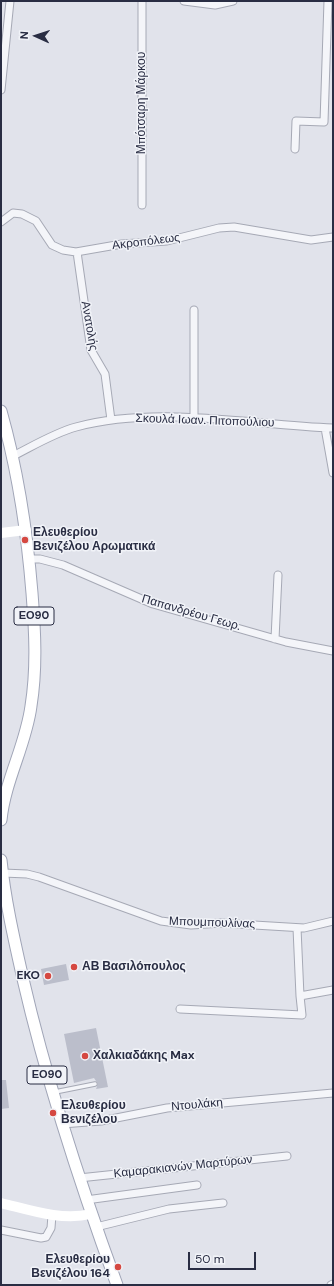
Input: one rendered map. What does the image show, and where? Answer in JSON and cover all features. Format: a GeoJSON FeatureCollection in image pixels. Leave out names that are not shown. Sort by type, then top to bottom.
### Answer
{"type":"FeatureCollection","features":[{"type":"Feature","properties":{"kind":"main road","name":"ΕΟ90"},"geometry":{"type":"LineString","coordinates":[[1,411],[13,456],[26,530],[30,559],[35,629],[32,700],[27,726],[3,799],[1,820]]}},
{"type":"Feature","properties":{"kind":"main road","name":"ΕΟ90"},"geometry":{"type":"LineString","coordinates":[[1,860],[19,961],[52,1093],[86,1200],[117,1285]]}},
{"type":"Feature","properties":{"kind":"street"},"geometry":{"type":"LineString","coordinates":[[1,90],[10,1]]}},
{"type":"Feature","properties":{"kind":"street","name":"Μπότσαρη Μάρκου"},"geometry":{"type":"LineString","coordinates":[[142,1],[142,205]]}},
{"type":"Feature","properties":{"kind":"street"},"geometry":{"type":"LineString","coordinates":[[184,1],[215,5],[233,1]]}},
{"type":"Feature","properties":{"kind":"street"},"geometry":{"type":"LineString","coordinates":[[295,149],[296,121],[324,122],[328,1]]}},
{"type":"Feature","properties":{"kind":"street","name":"Ακροπόλεως"},"geometry":{"type":"LineString","coordinates":[[1,222],[13,213],[29,216],[36,221],[52,245],[63,250],[77,252],[122,244],[167,241],[219,228],[234,227],[311,240],[333,237]]}},
{"type":"Feature","properties":{"kind":"street","name":"Ανατολής"},"geometry":{"type":"LineString","coordinates":[[77,252],[91,350],[105,374],[111,420]]}},
{"type":"Feature","properties":{"kind":"street"},"geometry":{"type":"LineString","coordinates":[[194,310],[194,419]]}},
{"type":"Feature","properties":{"kind":"street","name":"Σκουλά Ιωαν. Πιτοπούλιου"},"geometry":{"type":"LineString","coordinates":[[13,456],[67,430],[111,420],[152,417],[333,428]]}},
{"type":"Feature","properties":{"kind":"street"},"geometry":{"type":"LineString","coordinates":[[325,428],[333,472]]}},
{"type":"Feature","properties":{"kind":"street"},"geometry":{"type":"LineString","coordinates":[[1,533],[26,530]]}},
{"type":"Feature","properties":{"kind":"street","name":"Παπανδρέου Γεωρ."},"geometry":{"type":"LineString","coordinates":[[30,559],[56,562],[149,602],[275,638],[333,651]]}},
{"type":"Feature","properties":{"kind":"street"},"geometry":{"type":"LineString","coordinates":[[275,638],[278,576]]}},
{"type":"Feature","properties":{"kind":"street","name":"Μπουμπουλίνας"},"geometry":{"type":"LineString","coordinates":[[3,873],[27,874],[161,921],[191,925],[221,923],[297,928],[333,921]]}},
{"type":"Feature","properties":{"kind":"street"},"geometry":{"type":"LineString","coordinates":[[180,1009],[302,1015],[297,928]]}},
{"type":"Feature","properties":{"kind":"street"},"geometry":{"type":"LineString","coordinates":[[300,996],[333,990]]}},
{"type":"Feature","properties":{"kind":"street","name":"Ντουλάκη"},"geometry":{"type":"LineString","coordinates":[[62,1124],[101,1121],[161,1108],[333,1093]]}},
{"type":"Feature","properties":{"kind":"street","name":"Καμαρακιανών Μαρτύρων"},"geometry":{"type":"LineString","coordinates":[[79,1178],[287,1156]]}},
{"type":"Feature","properties":{"kind":"street"},"geometry":{"type":"LineString","coordinates":[[86,1200],[197,1185]]}},
{"type":"Feature","properties":{"kind":"street"},"geometry":{"type":"LineString","coordinates":[[1,1203],[52,1215],[75,1217],[91,1214]]}},
{"type":"Feature","properties":{"kind":"street"},"geometry":{"type":"LineString","coordinates":[[96,1227],[169,1209],[223,1203]]}},
{"type":"Feature","properties":{"kind":"street"},"geometry":{"type":"LineString","coordinates":[[1,1230],[32,1237],[46,1237],[51,1228],[52,1215]]}},
{"type":"Feature","properties":{"kind":"lane"},"geometry":{"type":"LineString","coordinates":[[52,1093],[95,1084]]}},
{"type":"Feature","properties":{"kind":"building"},"geometry":{"type":"Polygon","coordinates":[[[66,964],[69,980],[44,985],[41,969],[66,964]]]}},
{"type":"Feature","properties":{"kind":"building","name":"Χαλκιαδάκης Max"},"geometry":{"type":"Polygon","coordinates":[[[96,1028],[108,1087],[96,1089],[98,1084],[94,1078],[74,1083],[64,1034],[96,1028]]]}},
{"type":"Feature","properties":{"kind":"building"},"geometry":{"type":"Polygon","coordinates":[[[1,1080],[6,1080],[9,1108],[1,1109],[1,1080]]]}},
{"type":"Feature","properties":{"kind":"place","name":"Ελευθερίου Βενιζέλου Αρωματικά"},"geometry":{"type":"Point","coordinates":[25,540]}},
{"type":"Feature","properties":{"kind":"place","name":"ΑΒ Βασιλόπουλος"},"geometry":{"type":"Point","coordinates":[74,967]}},
{"type":"Feature","properties":{"kind":"place","name":"EKO"},"geometry":{"type":"Point","coordinates":[48,976]}},
{"type":"Feature","properties":{"kind":"place","name":"Χαλκιαδάκης Max"},"geometry":{"type":"Point","coordinates":[85,1056]}},
{"type":"Feature","properties":{"kind":"place","name":"Ελευθερίου Βενιζέλου"},"geometry":{"type":"Point","coordinates":[53,1113]}},
{"type":"Feature","properties":{"kind":"place","name":"Ελευθερίου Βενιζέλου 164"},"geometry":{"type":"Point","coordinates":[118,1267]}}]}
